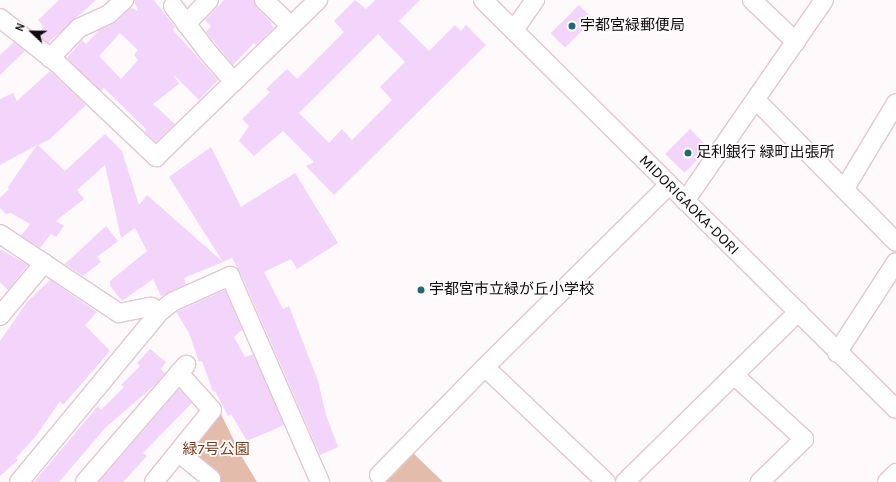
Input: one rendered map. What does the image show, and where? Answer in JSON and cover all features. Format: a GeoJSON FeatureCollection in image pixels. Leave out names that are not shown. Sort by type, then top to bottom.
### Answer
{"type":"FeatureCollection","features":[{"type":"Feature","properties":{"kind":"street"},"geometry":{"type":"LineString","coordinates":[[50,58],[79,28],[109,14],[124,0]]}},
{"type":"Feature","properties":{"kind":"street"},"geometry":{"type":"LineString","coordinates":[[186,24],[209,0]]}},
{"type":"Feature","properties":{"kind":"street"},"geometry":{"type":"LineString","coordinates":[[264,0],[291,26]]}},
{"type":"Feature","properties":{"kind":"street"},"geometry":{"type":"LineString","coordinates":[[0,18],[50,58],[156,157],[318,0]]}},
{"type":"Feature","properties":{"kind":"street","name":"MIDORIGAOKA-DORI"},"geometry":{"type":"LineString","coordinates":[[483,0],[798,312],[837,353],[896,409]]}},
{"type":"Feature","properties":{"kind":"street"},"geometry":{"type":"LineString","coordinates":[[514,30],[535,0]]}},
{"type":"Feature","properties":{"kind":"street"},"geometry":{"type":"LineString","coordinates":[[752,0],[796,42]]}},
{"type":"Feature","properties":{"kind":"street"},"geometry":{"type":"LineString","coordinates":[[685,201],[824,0]]}},
{"type":"Feature","properties":{"kind":"street"},"geometry":{"type":"LineString","coordinates":[[173,6],[234,82]]}},
{"type":"Feature","properties":{"kind":"street"},"geometry":{"type":"LineString","coordinates":[[756,100],[845,188],[896,242]]}},
{"type":"Feature","properties":{"kind":"street"},"geometry":{"type":"LineString","coordinates":[[845,188],[896,103]]}},
{"type":"Feature","properties":{"kind":"street"},"geometry":{"type":"LineString","coordinates":[[379,475],[485,367],[669,185]]}},
{"type":"Feature","properties":{"kind":"street"},"geometry":{"type":"LineString","coordinates":[[0,234],[119,313],[156,311]]}},
{"type":"Feature","properties":{"kind":"street"},"geometry":{"type":"LineString","coordinates":[[837,353],[896,262]]}},
{"type":"Feature","properties":{"kind":"street"},"geometry":{"type":"LineString","coordinates":[[0,316],[44,263]]}},
{"type":"Feature","properties":{"kind":"street"},"geometry":{"type":"LineString","coordinates":[[19,482],[156,311],[178,299],[230,276],[320,482]]}},
{"type":"Feature","properties":{"kind":"street"},"geometry":{"type":"LineString","coordinates":[[625,482],[798,312]]}},
{"type":"Feature","properties":{"kind":"street"},"geometry":{"type":"LineString","coordinates":[[485,367],[606,482]]}},
{"type":"Feature","properties":{"kind":"street"},"geometry":{"type":"LineString","coordinates":[[85,482],[182,369],[212,410],[179,453],[154,482]]}},
{"type":"Feature","properties":{"kind":"street"},"geometry":{"type":"LineString","coordinates":[[734,375],[804,439],[760,482]]}},
{"type":"Feature","properties":{"kind":"street"},"geometry":{"type":"LineString","coordinates":[[179,453],[211,479],[211,482]]}},
{"type":"Feature","properties":{"kind":"street"},"geometry":{"type":"LineString","coordinates":[[887,482],[896,473]]}},
{"type":"Feature","properties":{"kind":"green space","name":"緑7号公園"},"geometry":{"type":"Polygon","coordinates":[[[220,412],[242,457],[257,482],[215,482],[194,457],[193,446],[220,412]]]}},
{"type":"Feature","properties":{"kind":"green space"},"geometry":{"type":"Polygon","coordinates":[[[409,449],[443,482],[378,482],[409,449]]]}},
{"type":"Feature","properties":{"kind":"building"},"geometry":{"type":"Polygon","coordinates":[[[59,0],[96,0],[48,43],[38,34],[44,27],[38,20],[59,0]]]}},
{"type":"Feature","properties":{"kind":"building"},"geometry":{"type":"Polygon","coordinates":[[[134,0],[154,0],[175,27],[173,30],[218,80],[199,100],[174,75],[179,84],[153,104],[175,124],[156,142],[145,132],[146,129],[104,88],[101,91],[67,58],[82,40],[86,44],[99,30],[116,22],[131,8],[138,11],[134,0]],[[120,33],[99,56],[121,79],[138,60],[134,55],[138,50],[120,33]]]}},
{"type":"Feature","properties":{"kind":"building"},"geometry":{"type":"Polygon","coordinates":[[[224,0],[254,0],[256,7],[272,23],[271,24],[274,28],[256,45],[254,43],[233,65],[206,32],[211,26],[205,20],[224,0]]]}},
{"type":"Feature","properties":{"kind":"building"},"geometry":{"type":"Polygon","coordinates":[[[355,0],[366,9],[375,0],[420,0],[399,21],[429,51],[455,25],[461,31],[466,25],[486,45],[334,195],[306,166],[314,162],[283,131],[254,156],[239,141],[249,126],[242,119],[270,92],[266,89],[287,69],[297,79],[344,32],[334,21],[355,0]],[[378,34],[299,113],[329,143],[342,129],[352,140],[392,100],[380,87],[405,62],[378,34]]]}},
{"type":"Feature","properties":{"kind":"building","name":"宇都宮緑郵便局"},"geometry":{"type":"Polygon","coordinates":[[[579,5],[593,19],[565,47],[551,33],[579,5]]]}},
{"type":"Feature","properties":{"kind":"building"},"geometry":{"type":"Polygon","coordinates":[[[14,42],[25,51],[0,75],[0,55],[14,42]]]}},
{"type":"Feature","properties":{"kind":"building"},"geometry":{"type":"Polygon","coordinates":[[[50,71],[86,105],[50,139],[38,145],[65,171],[105,134],[122,151],[139,205],[147,195],[223,262],[184,278],[186,284],[164,295],[161,296],[153,279],[122,301],[110,286],[110,281],[147,251],[135,228],[121,238],[105,165],[77,190],[84,199],[56,221],[64,226],[56,237],[51,234],[40,248],[21,236],[30,224],[11,213],[6,214],[0,208],[0,198],[9,189],[8,187],[37,145],[0,165],[0,99],[13,93],[17,101],[50,71]]]}},
{"type":"Feature","properties":{"kind":"building","name":"足利銀行 緑町出張所"},"geometry":{"type":"Polygon","coordinates":[[[690,129],[709,148],[684,173],[665,154],[690,129]]]}},
{"type":"Feature","properties":{"kind":"building"},"geometry":{"type":"Polygon","coordinates":[[[211,147],[241,207],[295,173],[338,243],[297,269],[291,259],[264,272],[283,309],[289,306],[318,381],[326,415],[338,447],[320,455],[240,272],[232,258],[223,262],[169,177],[211,147]]]}},
{"type":"Feature","properties":{"kind":"building"},"geometry":{"type":"Polygon","coordinates":[[[106,226],[118,241],[97,257],[101,262],[83,276],[65,264],[106,226]]]}},
{"type":"Feature","properties":{"kind":"building"},"geometry":{"type":"Polygon","coordinates":[[[0,249],[28,265],[8,290],[0,282],[0,249]]]}},
{"type":"Feature","properties":{"kind":"building"},"geometry":{"type":"Polygon","coordinates":[[[50,280],[97,312],[85,325],[110,351],[63,405],[60,401],[36,436],[16,458],[18,460],[0,476],[0,341],[27,302],[50,280]]]}},
{"type":"Feature","properties":{"kind":"building"},"geometry":{"type":"Polygon","coordinates":[[[225,290],[242,330],[234,337],[245,357],[253,354],[284,425],[247,441],[231,414],[228,416],[215,391],[213,392],[202,361],[199,362],[189,333],[176,312],[225,290]]]}},
{"type":"Feature","properties":{"kind":"building"},"geometry":{"type":"Polygon","coordinates":[[[150,349],[166,362],[161,369],[165,373],[155,385],[105,428],[59,482],[34,482],[98,406],[101,410],[124,387],[121,385],[140,366],[137,363],[150,349]]]}},
{"type":"Feature","properties":{"kind":"building"},"geometry":{"type":"Polygon","coordinates":[[[179,389],[192,403],[143,453],[147,456],[123,482],[99,482],[179,389]]]}},
{"type":"Feature","properties":{"kind":"place","name":"宇都宮緑郵便局"},"geometry":{"type":"Point","coordinates":[572,26]}},
{"type":"Feature","properties":{"kind":"place","name":"足利銀行 緑町出張所"},"geometry":{"type":"Point","coordinates":[688,153]}},
{"type":"Feature","properties":{"kind":"place","name":"宇都宮市立緑が丘小学校"},"geometry":{"type":"Point","coordinates":[421,290]}}]}
